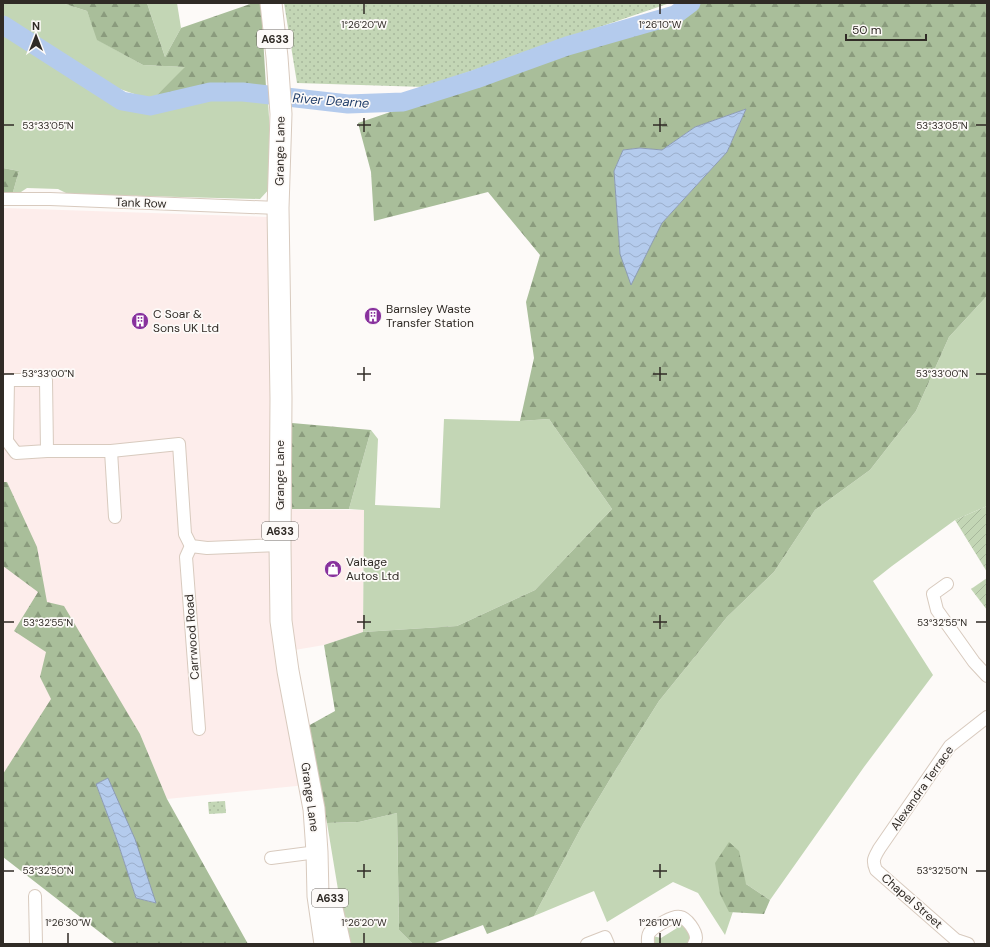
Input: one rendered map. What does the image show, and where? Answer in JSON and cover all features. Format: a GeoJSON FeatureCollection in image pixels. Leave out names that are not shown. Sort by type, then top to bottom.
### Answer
{"type":"FeatureCollection","features":[{"type":"Feature","properties":{"kind":"highway","name":"Grange Lane"},"geometry":{"type":"LineString","coordinates":[[271,3],[279,75],[281,114],[278,208],[281,398],[281,621],[288,671],[314,809],[318,896],[325,944]]}},
{"type":"Feature","properties":{"kind":"highway","name":"A633"},"geometry":{"type":"LineString","coordinates":[[317,852],[326,879],[340,944]]}},
{"type":"Feature","properties":{"kind":"street","name":"Tank Row"},"geometry":{"type":"LineString","coordinates":[[3,199],[278,208]]}},
{"type":"Feature","properties":{"kind":"street","name":"Carrwood Road"},"geometry":{"type":"LineString","coordinates":[[47,451],[46,380],[8,380],[7,441],[16,453],[47,451],[111,451],[179,444],[185,534],[190,546],[186,557],[199,729]]}},
{"type":"Feature","properties":{"kind":"street"},"geometry":{"type":"LineString","coordinates":[[111,451],[115,517]]}},
{"type":"Feature","properties":{"kind":"street"},"geometry":{"type":"LineString","coordinates":[[190,546],[207,548],[280,544]]}},
{"type":"Feature","properties":{"kind":"street"},"geometry":{"type":"LineString","coordinates":[[947,584],[933,594],[937,610],[974,662],[987,676]]}},
{"type":"Feature","properties":{"kind":"street","name":"Alexandra Terrace"},"geometry":{"type":"LineString","coordinates":[[876,870],[873,862],[874,857],[950,746],[987,717]]}},
{"type":"Feature","properties":{"kind":"street"},"geometry":{"type":"LineString","coordinates":[[271,858],[317,852]]}},
{"type":"Feature","properties":{"kind":"street","name":"Chapel Street"},"geometry":{"type":"LineString","coordinates":[[876,870],[956,940],[968,944]]}},
{"type":"Feature","properties":{"kind":"street"},"geometry":{"type":"LineString","coordinates":[[35,896],[36,944]]}},
{"type":"Feature","properties":{"kind":"street"},"geometry":{"type":"LineString","coordinates":[[648,944],[649,933],[654,928],[673,917],[679,916],[685,919],[693,928],[696,938],[694,944]]}},
{"type":"Feature","properties":{"kind":"street"},"geometry":{"type":"LineString","coordinates":[[587,944],[606,940]]}},
{"type":"Feature","properties":{"kind":"shaded area"},"geometry":{"type":"Polygon","coordinates":[[[3,208],[269,217],[272,509],[364,510],[363,632],[324,645],[289,651],[306,785],[167,799],[140,734],[3,789],[3,208]]]}},
{"type":"Feature","properties":{"kind":"green space"},"geometry":{"type":"Polygon","coordinates":[[[3,3],[62,3],[87,11],[98,40],[143,65],[186,67],[152,100],[114,87],[3,15],[3,3]]]}},
{"type":"Feature","properties":{"kind":"green space"},"geometry":{"type":"Polygon","coordinates":[[[62,3],[147,3],[165,57],[181,28],[253,3],[261,3],[266,87],[214,85],[152,100],[185,67],[143,65],[97,40],[87,11],[62,3]]]}},
{"type":"Feature","properties":{"kind":"green space"},"geometry":{"type":"Polygon","coordinates":[[[147,3],[177,3],[181,28],[165,57],[147,3]]]}},
{"type":"Feature","properties":{"kind":"green space"},"geometry":{"type":"Polygon","coordinates":[[[284,3],[670,3],[424,87],[297,83],[284,3]]]}},
{"type":"Feature","properties":{"kind":"green space"},"geometry":{"type":"Polygon","coordinates":[[[693,3],[987,3],[987,296],[949,337],[916,411],[870,470],[815,510],[774,572],[727,617],[659,701],[583,824],[534,916],[487,934],[483,925],[432,944],[413,944],[399,930],[397,813],[359,822],[327,823],[308,726],[335,711],[324,645],[363,632],[457,626],[535,590],[612,509],[549,419],[520,421],[534,358],[526,302],[540,255],[488,192],[374,221],[371,172],[358,123],[675,15],[693,3]],[[746,109],[695,127],[662,150],[640,148],[623,150],[614,171],[620,254],[662,223],[727,152],[746,109]]]}},
{"type":"Feature","properties":{"kind":"green space"},"geometry":{"type":"Polygon","coordinates":[[[3,31],[121,105],[152,112],[212,99],[246,95],[268,101],[272,186],[260,199],[68,194],[58,189],[27,188],[21,192],[13,192],[19,171],[3,168],[3,31]]]}},
{"type":"Feature","properties":{"kind":"green space"},"geometry":{"type":"Polygon","coordinates":[[[3,168],[19,171],[13,192],[3,192],[3,168]]]}},
{"type":"Feature","properties":{"kind":"green space"},"geometry":{"type":"Polygon","coordinates":[[[987,296],[987,506],[955,520],[873,581],[933,675],[864,767],[770,900],[743,882],[725,935],[698,893],[673,882],[607,922],[594,891],[534,916],[583,824],[659,701],[727,617],[774,572],[815,510],[870,470],[916,411],[949,337],[987,296]]]}},
{"type":"Feature","properties":{"kind":"green space"},"geometry":{"type":"Polygon","coordinates":[[[444,419],[520,421],[549,419],[612,509],[535,590],[457,626],[363,632],[364,510],[349,509],[371,430],[378,439],[375,505],[440,508],[444,419]]]}},
{"type":"Feature","properties":{"kind":"green space"},"geometry":{"type":"Polygon","coordinates":[[[292,423],[371,430],[349,509],[292,509],[292,423]]]}},
{"type":"Feature","properties":{"kind":"green space"},"geometry":{"type":"Polygon","coordinates":[[[3,482],[7,482],[37,547],[47,602],[64,606],[140,734],[167,799],[248,944],[115,944],[3,857],[3,774],[51,699],[40,677],[46,652],[14,631],[38,592],[3,566],[3,482]],[[108,778],[96,784],[117,840],[136,898],[156,903],[108,778]]]}},
{"type":"Feature","properties":{"kind":"green space"},"geometry":{"type":"Polygon","coordinates":[[[987,506],[987,572],[955,520],[987,506]]]}},
{"type":"Feature","properties":{"kind":"green space"},"geometry":{"type":"Polygon","coordinates":[[[987,578],[987,610],[971,589],[987,578]]]}},
{"type":"Feature","properties":{"kind":"green space"},"geometry":{"type":"Polygon","coordinates":[[[225,801],[226,813],[209,814],[208,802],[225,801]]]}},
{"type":"Feature","properties":{"kind":"green space"},"geometry":{"type":"Polygon","coordinates":[[[397,813],[399,930],[413,944],[347,944],[327,823],[359,822],[397,813]]]}},
{"type":"Feature","properties":{"kind":"green space"},"geometry":{"type":"Polygon","coordinates":[[[729,842],[739,851],[746,884],[770,900],[764,914],[729,912],[720,894],[715,863],[729,842]]]}},
{"type":"Feature","properties":{"kind":"green space"},"geometry":{"type":"Polygon","coordinates":[[[671,923],[682,923],[691,934],[690,944],[652,944],[653,936],[661,938],[677,928],[671,923]]]}},
{"type":"Feature","properties":{"kind":"water"},"geometry":{"type":"Polygon","coordinates":[[[746,109],[727,152],[662,223],[631,285],[620,254],[614,171],[623,150],[640,148],[662,150],[695,127],[746,109]]]}},
{"type":"Feature","properties":{"kind":"water"},"geometry":{"type":"Polygon","coordinates":[[[108,778],[135,839],[156,903],[136,898],[117,840],[96,784],[108,778]]]}},
{"type":"Feature","properties":{"kind":"waterway","name":"River Dearne"},"geometry":{"type":"LineString","coordinates":[[3,25],[122,101],[150,106],[210,92],[243,92],[348,104],[403,102],[476,79],[567,46],[675,15],[691,3]]}},
{"type":"Feature","properties":{"kind":"place","name":"Barnsley Waste Transfer Station"},"geometry":{"type":"Point","coordinates":[373,316]}},
{"type":"Feature","properties":{"kind":"place","name":"C Soar & Sons UK Ltd"},"geometry":{"type":"Point","coordinates":[140,321]}},
{"type":"Feature","properties":{"kind":"place","name":"Valtage Autos Ltd"},"geometry":{"type":"Point","coordinates":[333,569]}}]}
